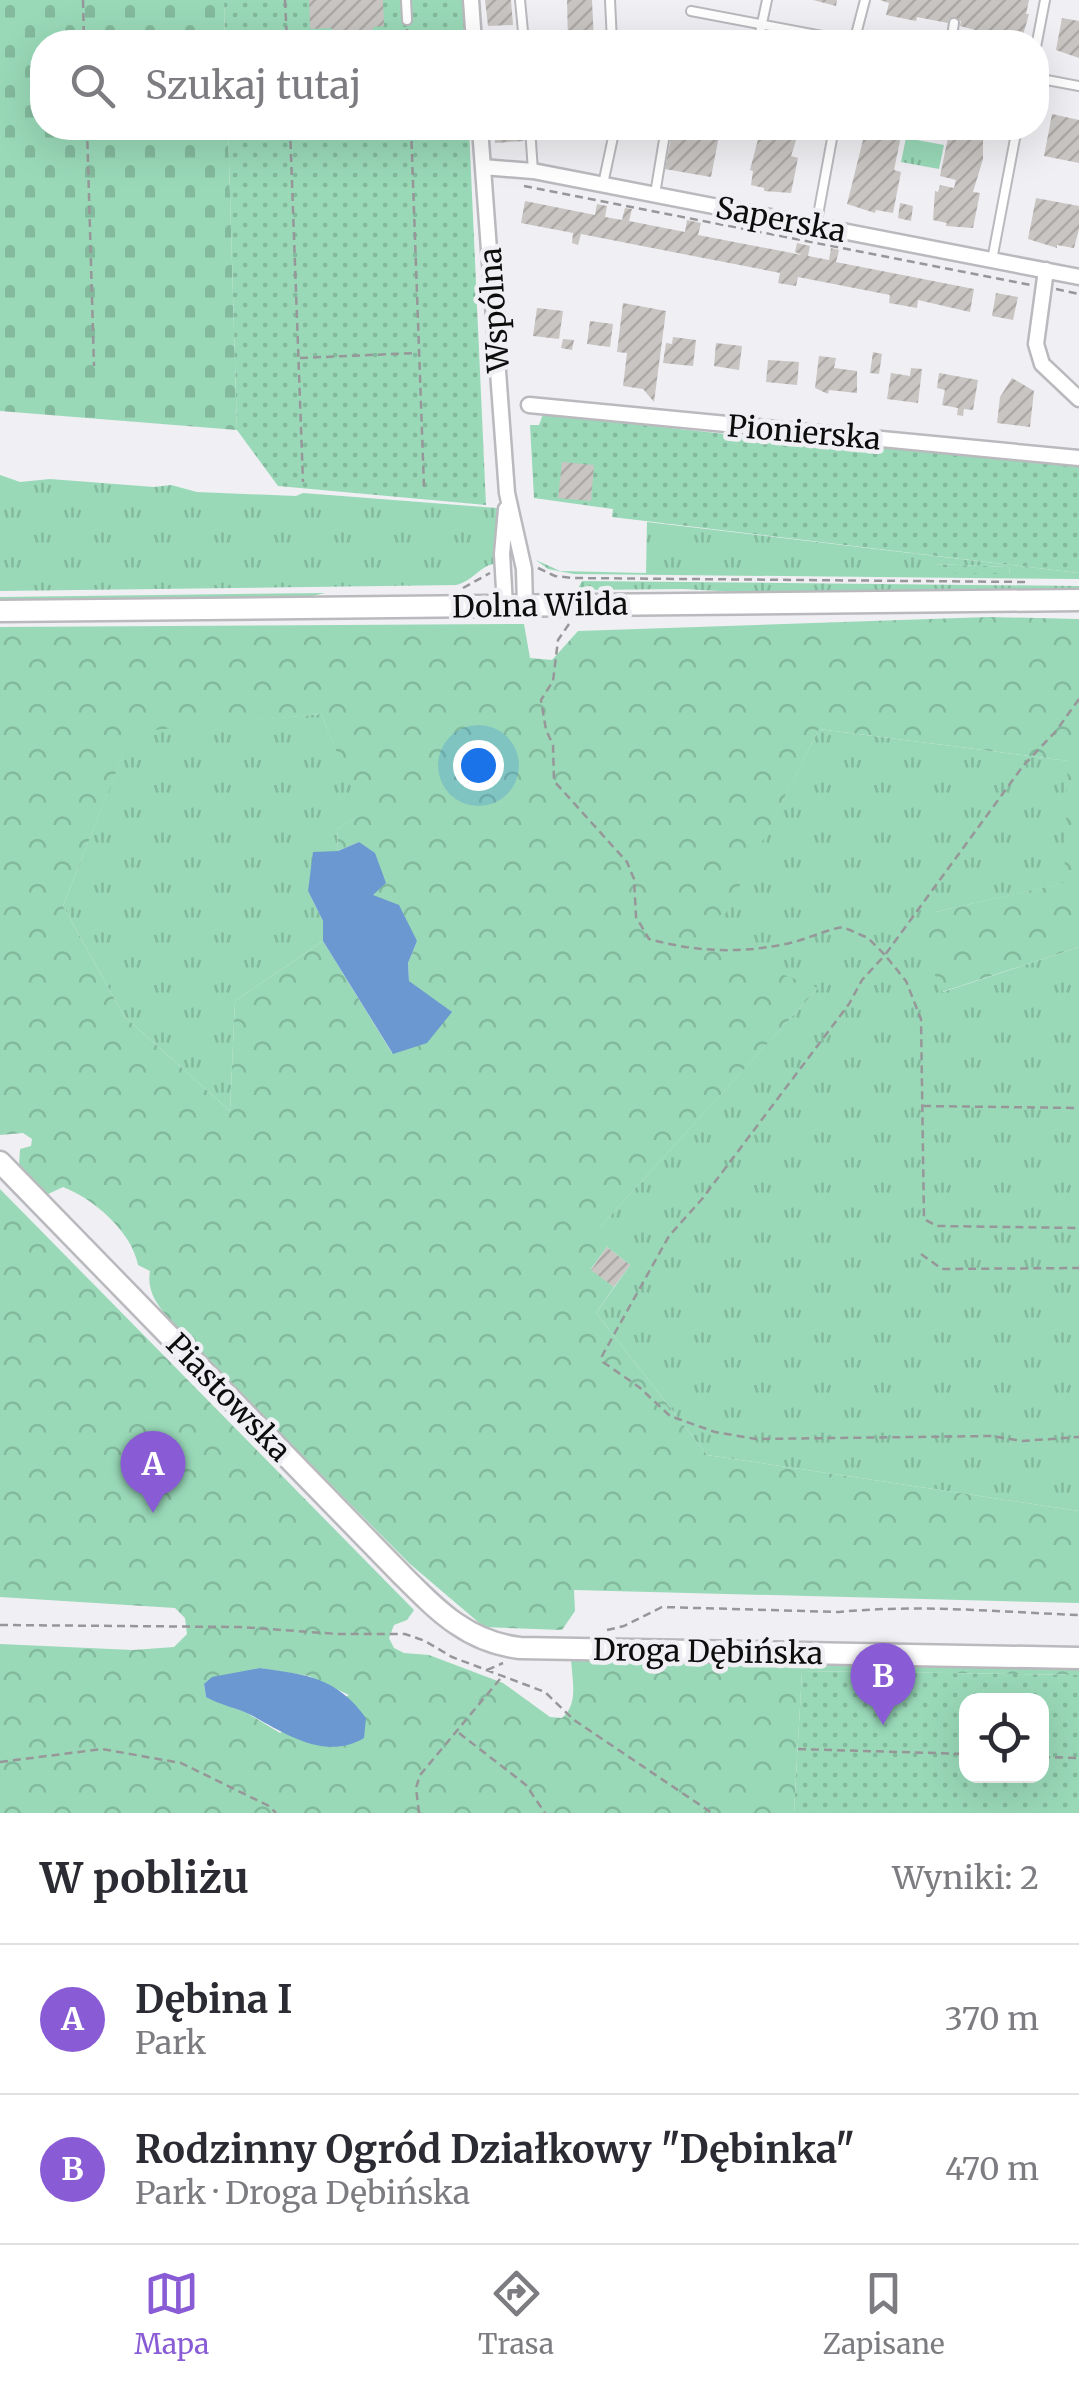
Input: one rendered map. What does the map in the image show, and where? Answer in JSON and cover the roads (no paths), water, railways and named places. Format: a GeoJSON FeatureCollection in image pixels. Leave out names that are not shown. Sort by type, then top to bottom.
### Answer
{"type":"FeatureCollection","features":[{"type":"Feature","properties":{"kind":"street"},"geometry":{"type":"LineString","coordinates":[[471,0],[477,30]]}},
{"type":"Feature","properties":{"kind":"street","name":"Wspólna"},"geometry":{"type":"LineString","coordinates":[[481,140],[507,494],[524,569],[515,606]]}},
{"type":"Feature","properties":{"kind":"street","name":"Saperska"},"geometry":{"type":"LineString","coordinates":[[483,167],[532,171],[1079,276]]}},
{"type":"Feature","properties":{"kind":"street"},"geometry":{"type":"LineString","coordinates":[[1046,270],[1036,344],[1042,364],[1079,399]]}},
{"type":"Feature","properties":{"kind":"street","name":"Pionierska"},"geometry":{"type":"LineString","coordinates":[[528,404],[1079,458]]}},
{"type":"Feature","properties":{"kind":"street","name":"Dolna Wilda"},"geometry":{"type":"LineString","coordinates":[[0,612],[515,606],[572,598],[1079,600]]}},
{"type":"Feature","properties":{"kind":"street","name":"Piastowska"},"geometry":{"type":"LineString","coordinates":[[0,1162],[401,1574],[460,1629]]}},
{"type":"Feature","properties":{"kind":"street","name":"Droga Dębińska"},"geometry":{"type":"LineString","coordinates":[[460,1629],[505,1646],[1079,1658]]}},
{"type":"Feature","properties":{"kind":"lane"},"geometry":{"type":"LineString","coordinates":[[406,0],[407,20]]}},
{"type":"Feature","properties":{"kind":"lane"},"geometry":{"type":"LineString","coordinates":[[520,0],[522,30]]}},
{"type":"Feature","properties":{"kind":"lane"},"geometry":{"type":"LineString","coordinates":[[610,0],[611,30]]}},
{"type":"Feature","properties":{"kind":"lane"},"geometry":{"type":"LineString","coordinates":[[761,30],[767,0]]}},
{"type":"Feature","properties":{"kind":"lane"},"geometry":{"type":"LineString","coordinates":[[857,30],[865,0]]}},
{"type":"Feature","properties":{"kind":"lane"},"geometry":{"type":"LineString","coordinates":[[1039,30],[1045,0]]}},
{"type":"Feature","properties":{"kind":"lane"},"geometry":{"type":"LineString","coordinates":[[691,11],[789,30]]}},
{"type":"Feature","properties":{"kind":"lane"},"geometry":{"type":"LineString","coordinates":[[953,30],[954,24]]}},
{"type":"Feature","properties":{"kind":"lane"},"geometry":{"type":"LineString","coordinates":[[1049,80],[1079,86]]}},
{"type":"Feature","properties":{"kind":"lane"},"geometry":{"type":"LineString","coordinates":[[531,140],[532,171]]}},
{"type":"Feature","properties":{"kind":"lane"},"geometry":{"type":"LineString","coordinates":[[603,184],[612,140]]}},
{"type":"Feature","properties":{"kind":"lane"},"geometry":{"type":"LineString","coordinates":[[654,194],[664,140]]}},
{"type":"Feature","properties":{"kind":"lane"},"geometry":{"type":"LineString","coordinates":[[816,226],[832,140]]}},
{"type":"Feature","properties":{"kind":"lane"},"geometry":{"type":"LineString","coordinates":[[992,260],[1015,140]]}},
{"type":"Feature","properties":{"kind":"water"},"geometry":{"type":"Polygon","coordinates":[[[359,842],[375,853],[386,883],[373,895],[399,905],[417,941],[408,963],[409,981],[452,1012],[427,1043],[393,1054],[323,941],[323,921],[308,891],[313,852],[338,851],[359,842]]]}},
{"type":"Feature","properties":{"kind":"water"},"geometry":{"type":"Polygon","coordinates":[[[260,1668],[320,1680],[344,1694],[366,1718],[364,1738],[335,1747],[321,1746],[206,1697],[204,1684],[212,1677],[260,1668]]]}},
{"type":"Feature","properties":{"kind":"place","name":"Dębina I"},"geometry":{"type":"Point","coordinates":[153,1513]}},
{"type":"Feature","properties":{"kind":"place","name":"Rodzinny Ogród Działkowy \"Dębinka\""},"geometry":{"type":"Point","coordinates":[883,1725]}}]}
